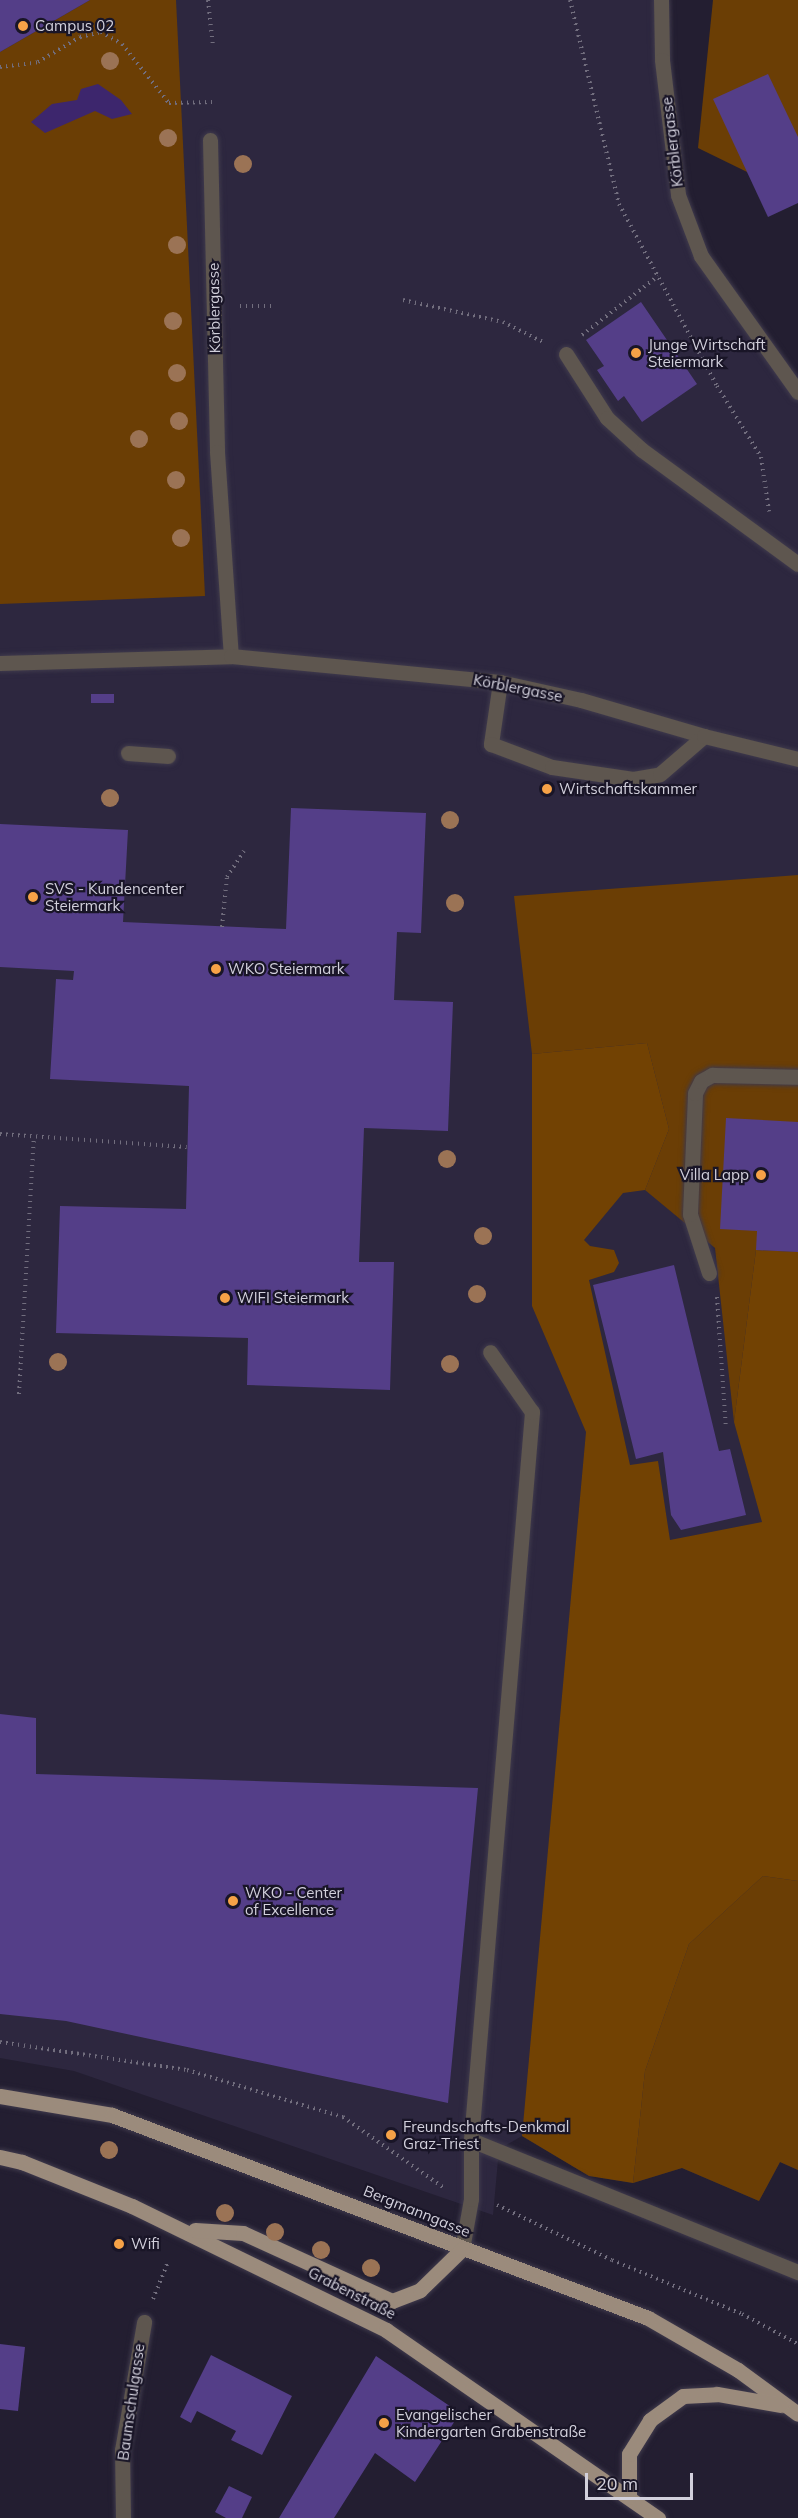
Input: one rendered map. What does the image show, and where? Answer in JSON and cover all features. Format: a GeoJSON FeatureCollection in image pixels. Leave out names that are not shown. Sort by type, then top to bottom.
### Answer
{"type":"FeatureCollection","features":[{"type":"Feature","properties":{"kind":"main road","name":"Bergmanngasse"},"geometry":{"type":"LineString","coordinates":[[0,2096],[112,2115],[384,2216],[462,2249],[648,2318],[738,2370],[798,2414]]}},
{"type":"Feature","properties":{"kind":"main road","name":"Grabenstraße"},"geometry":{"type":"LineString","coordinates":[[0,2157],[33,2166],[183,2229],[387,2330],[658,2518]]}},
{"type":"Feature","properties":{"kind":"main road"},"geometry":{"type":"LineString","coordinates":[[183,2229],[243,2233],[392,2301],[420,2290],[462,2249]]}},
{"type":"Feature","properties":{"kind":"main road"},"geometry":{"type":"LineString","coordinates":[[628,2497],[629,2454],[650,2420],[683,2396],[717,2394],[784,2405]]}},
{"type":"Feature","properties":{"kind":"street","name":"Körblergasse"},"geometry":{"type":"LineString","coordinates":[[661,0],[662,60],[678,195],[701,256],[798,392]]}},
{"type":"Feature","properties":{"kind":"street","name":"Körblergasse"},"geometry":{"type":"LineString","coordinates":[[210,140],[217,452],[231,656]]}},
{"type":"Feature","properties":{"kind":"street"},"geometry":{"type":"LineString","coordinates":[[566,354],[607,418],[642,450],[774,544],[798,564]]}},
{"type":"Feature","properties":{"kind":"street","name":"Körblergasse"},"geometry":{"type":"LineString","coordinates":[[0,663],[231,656],[500,682],[581,700],[704,736],[798,759]]}},
{"type":"Feature","properties":{"kind":"street"},"geometry":{"type":"LineString","coordinates":[[500,682],[490,744],[552,767],[633,779],[660,774],[704,736]]}},
{"type":"Feature","properties":{"kind":"street"},"geometry":{"type":"LineString","coordinates":[[128,753],[168,756]]}},
{"type":"Feature","properties":{"kind":"street"},"geometry":{"type":"LineString","coordinates":[[709,1273],[690,1215],[698,1087],[712,1075],[798,1077]]}},
{"type":"Feature","properties":{"kind":"street"},"geometry":{"type":"LineString","coordinates":[[462,2249],[471,2199],[471,2140],[532,1412],[490,1352]]}},
{"type":"Feature","properties":{"kind":"street"},"geometry":{"type":"LineString","coordinates":[[471,2140],[798,2272]]}},
{"type":"Feature","properties":{"kind":"street","name":"Baumschulgasse"},"geometry":{"type":"LineString","coordinates":[[123,2518],[122,2450],[144,2322]]}},
{"type":"Feature","properties":{"kind":"path"},"geometry":{"type":"LineString","coordinates":[[208,0],[213,46]]}},
{"type":"Feature","properties":{"kind":"path"},"geometry":{"type":"LineString","coordinates":[[570,0],[619,204],[717,386],[761,457],[774,544]]}},
{"type":"Feature","properties":{"kind":"path"},"geometry":{"type":"LineString","coordinates":[[0,67],[38,62],[80,37],[101,32],[122,44],[169,103],[212,102]]}},
{"type":"Feature","properties":{"kind":"path"},"geometry":{"type":"LineString","coordinates":[[403,300],[503,322],[566,354],[586,330],[658,276]]}},
{"type":"Feature","properties":{"kind":"path"},"geometry":{"type":"LineString","coordinates":[[235,306],[272,306]]}},
{"type":"Feature","properties":{"kind":"path"},"geometry":{"type":"LineString","coordinates":[[222,927],[227,877],[244,850]]}},
{"type":"Feature","properties":{"kind":"path"},"geometry":{"type":"LineString","coordinates":[[0,1134],[187,1148]]}},
{"type":"Feature","properties":{"kind":"path"},"geometry":{"type":"LineString","coordinates":[[19,1394],[34,1137]]}},
{"type":"Feature","properties":{"kind":"path"},"geometry":{"type":"LineString","coordinates":[[709,1273],[719,1303],[726,1429]]}},
{"type":"Feature","properties":{"kind":"path"},"geometry":{"type":"LineString","coordinates":[[0,2042],[187,2070],[343,2117],[446,2190]]}},
{"type":"Feature","properties":{"kind":"path"},"geometry":{"type":"LineString","coordinates":[[494,2204],[612,2260],[742,2314],[798,2344]]}},
{"type":"Feature","properties":{"kind":"path"},"geometry":{"type":"LineString","coordinates":[[144,2322],[167,2264]]}},
{"type":"Feature","properties":{"kind":"shaded area"},"geometry":{"type":"Polygon","coordinates":[[[0,0],[661,0],[678,195],[701,256],[798,392],[798,2170],[780,2162],[759,2201],[682,2168],[633,2183],[589,2176],[522,2136],[499,2149],[493,2215],[74,2071],[0,2058],[0,0]]]}},
{"type":"Feature","properties":{"kind":"shaded area"},"geometry":{"type":"Polygon","coordinates":[[[90,0],[176,0],[205,596],[0,604],[0,52],[90,0]]]}},
{"type":"Feature","properties":{"kind":"shaded area"},"geometry":{"type":"Polygon","coordinates":[[[713,0],[798,0],[798,197],[698,148],[713,0]]]}},
{"type":"Feature","properties":{"kind":"shaded area"},"geometry":{"type":"Polygon","coordinates":[[[98,84],[121,100],[132,114],[112,119],[95,111],[45,133],[31,122],[52,104],[77,100],[81,89],[98,84]]]}},
{"type":"Feature","properties":{"kind":"shaded area"},"geometry":{"type":"Polygon","coordinates":[[[798,875],[798,1252],[756,1250],[734,1422],[715,1248],[645,1190],[669,1129],[647,1043],[532,1054],[514,896],[798,875]]]}},
{"type":"Feature","properties":{"kind":"shaded area"},"geometry":{"type":"Polygon","coordinates":[[[647,1043],[669,1129],[645,1190],[623,1193],[584,1240],[590,1246],[614,1250],[619,1263],[614,1272],[589,1280],[630,1465],[658,1461],[670,1540],[762,1522],[734,1422],[756,1250],[798,1252],[798,1881],[763,1876],[689,1944],[645,2071],[633,2183],[589,2176],[522,2136],[586,1432],[532,1306],[532,1054],[647,1043]]]}},
{"type":"Feature","properties":{"kind":"shaded area"},"geometry":{"type":"Polygon","coordinates":[[[763,1876],[798,1881],[798,2170],[780,2162],[759,2201],[682,2168],[633,2183],[645,2071],[689,1944],[763,1876]]]}},
{"type":"Feature","properties":{"kind":"building","name":"Campus 02"},"geometry":{"type":"Polygon","coordinates":[[[0,0],[90,0],[0,52],[0,0]]]}},
{"type":"Feature","properties":{"kind":"building"},"geometry":{"type":"Polygon","coordinates":[[[768,74],[798,137],[798,203],[768,217],[713,99],[768,74]]]}},
{"type":"Feature","properties":{"kind":"building","name":"Junge Wirtschaft Steiermark"},"geometry":{"type":"Polygon","coordinates":[[[641,302],[697,384],[642,422],[624,396],[618,401],[597,370],[604,366],[586,340],[641,302]]]}},
{"type":"Feature","properties":{"kind":"building"},"geometry":{"type":"Polygon","coordinates":[[[91,694],[114,694],[114,703],[91,703],[91,694]]]}},
{"type":"Feature","properties":{"kind":"building"},"geometry":{"type":"Polygon","coordinates":[[[291,808],[426,813],[421,933],[397,932],[394,1000],[453,1002],[448,1131],[364,1128],[359,1262],[394,1262],[390,1390],[247,1385],[248,1338],[56,1333],[60,1206],[186,1209],[189,1086],[50,1079],[56,979],[73,980],[74,971],[0,967],[0,824],[128,830],[123,922],[286,929],[291,808]]]}},
{"type":"Feature","properties":{"kind":"building","name":"Villa Lapp"},"geometry":{"type":"Polygon","coordinates":[[[726,1118],[798,1122],[798,1252],[756,1250],[757,1231],[720,1229],[726,1118]]]}},
{"type":"Feature","properties":{"kind":"building"},"geometry":{"type":"Polygon","coordinates":[[[674,1265],[719,1451],[730,1449],[746,1515],[681,1530],[671,1515],[663,1452],[636,1459],[593,1285],[674,1265]]]}},
{"type":"Feature","properties":{"kind":"building","name":"WKO - Center of Excellence"},"geometry":{"type":"Polygon","coordinates":[[[0,1714],[36,1718],[36,1774],[478,1788],[448,2103],[66,2021],[0,2014],[0,1714]]]}},
{"type":"Feature","properties":{"kind":"building"},"geometry":{"type":"Polygon","coordinates":[[[0,2344],[25,2347],[18,2411],[0,2409],[0,2344]]]}},
{"type":"Feature","properties":{"kind":"building"},"geometry":{"type":"Polygon","coordinates":[[[211,2355],[292,2396],[262,2455],[231,2440],[236,2431],[197,2411],[191,2423],[180,2417],[211,2355]]]}},
{"type":"Feature","properties":{"kind":"building"},"geometry":{"type":"Polygon","coordinates":[[[376,2356],[460,2413],[415,2482],[375,2453],[334,2518],[279,2518],[376,2356]]]}},
{"type":"Feature","properties":{"kind":"building"},"geometry":{"type":"Polygon","coordinates":[[[229,2486],[252,2497],[242,2518],[226,2518],[215,2512],[229,2486]]]}},
{"type":"Feature","properties":{"kind":"place","name":"Campus 02"},"geometry":{"type":"Point","coordinates":[23,26]}},
{"type":"Feature","properties":{"kind":"place","name":"Junge Wirtschaft Steiermark"},"geometry":{"type":"Point","coordinates":[636,353]}},
{"type":"Feature","properties":{"kind":"place","name":"Wirtschaftskammer"},"geometry":{"type":"Point","coordinates":[547,789]}},
{"type":"Feature","properties":{"kind":"place","name":"SVS - Kundencenter Steiermark"},"geometry":{"type":"Point","coordinates":[33,897]}},
{"type":"Feature","properties":{"kind":"place","name":"WKO Steiermark"},"geometry":{"type":"Point","coordinates":[216,969]}},
{"type":"Feature","properties":{"kind":"place","name":"Villa Lapp"},"geometry":{"type":"Point","coordinates":[761,1175]}},
{"type":"Feature","properties":{"kind":"place","name":"WIFI Steiermark"},"geometry":{"type":"Point","coordinates":[225,1298]}},
{"type":"Feature","properties":{"kind":"place","name":"WKO - Center of Excellence"},"geometry":{"type":"Point","coordinates":[233,1901]}},
{"type":"Feature","properties":{"kind":"place","name":"Freundschafts-Denkmal Graz-Triest"},"geometry":{"type":"Point","coordinates":[391,2135]}},
{"type":"Feature","properties":{"kind":"place","name":"Wifi"},"geometry":{"type":"Point","coordinates":[119,2244]}},
{"type":"Feature","properties":{"kind":"place","name":"Evangelischer Kindergarten Grabenstraße"},"geometry":{"type":"Point","coordinates":[384,2423]}}]}
